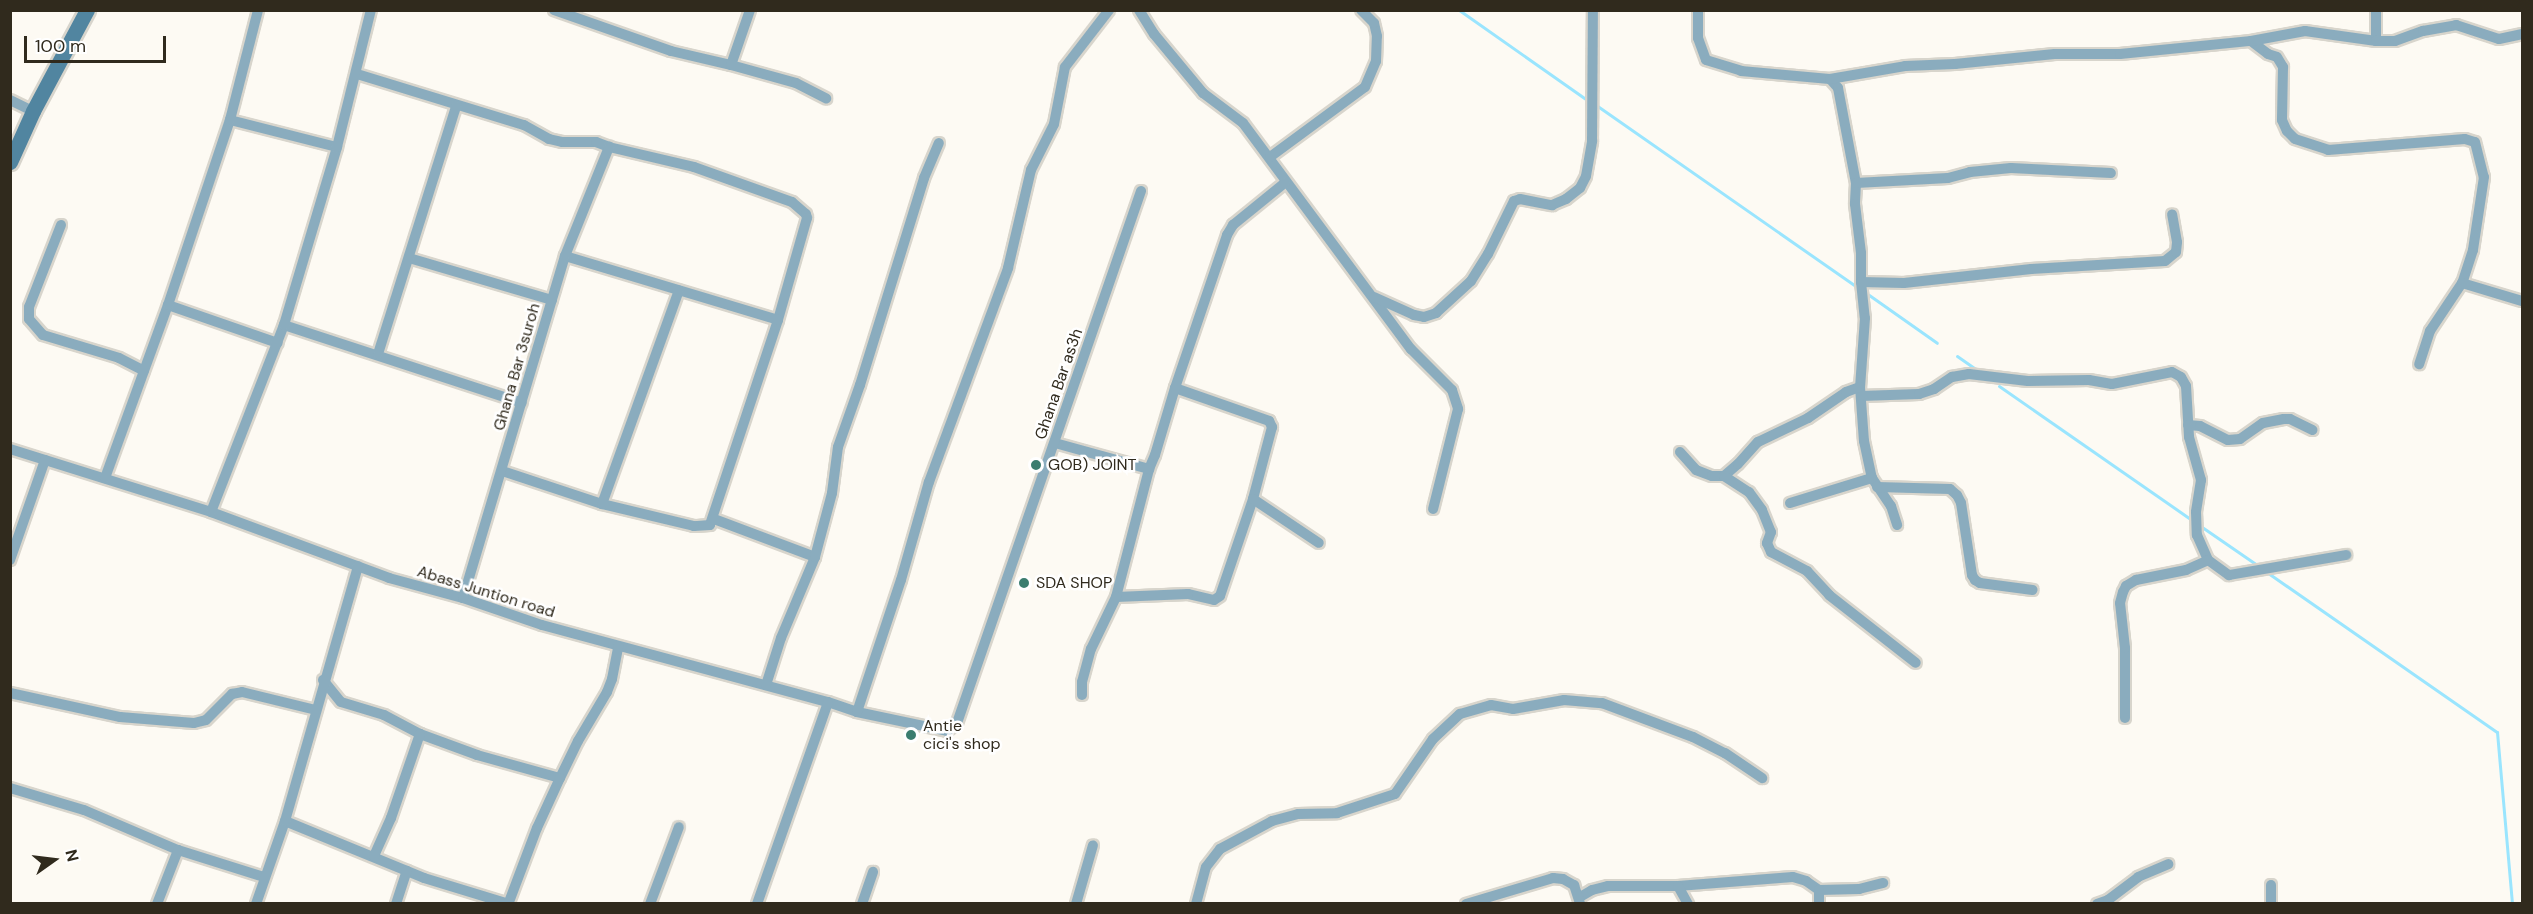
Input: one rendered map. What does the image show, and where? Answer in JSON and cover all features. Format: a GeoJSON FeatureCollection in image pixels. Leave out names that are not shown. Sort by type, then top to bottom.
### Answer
{"type":"FeatureCollection","features":[{"type":"Feature","properties":{"kind":"street"},"geometry":{"type":"LineString","coordinates":[[10,162],[33,111],[87,10]]}},
{"type":"Feature","properties":{"kind":"street"},"geometry":{"type":"LineString","coordinates":[[105,478],[168,305],[230,120],[258,10]]}},
{"type":"Feature","properties":{"kind":"street"},"geometry":{"type":"LineString","coordinates":[[211,512],[284,325],[337,147],[357,74],[371,10]]}},
{"type":"Feature","properties":{"kind":"street"},"geometry":{"type":"LineString","coordinates":[[554,10],[671,51],[796,83],[826,98]]}},
{"type":"Feature","properties":{"kind":"street"},"geometry":{"type":"LineString","coordinates":[[731,65],[750,10]]}},
{"type":"Feature","properties":{"kind":"street"},"geometry":{"type":"LineString","coordinates":[[857,712],[901,580],[929,482],[1008,268],[1031,170],[1054,124],[1065,67],[1109,10]]}},
{"type":"Feature","properties":{"kind":"street"},"geometry":{"type":"LineString","coordinates":[[1139,10],[1154,34],[1203,93],[1243,123],[1411,349],[1452,390],[1458,410],[1433,509]]}},
{"type":"Feature","properties":{"kind":"street"},"geometry":{"type":"LineString","coordinates":[[1270,157],[1365,87],[1376,61],[1377,36],[1374,23],[1361,10]]}},
{"type":"Feature","properties":{"kind":"street"},"geometry":{"type":"LineString","coordinates":[[1374,297],[1414,315],[1424,317],[1436,313],[1471,280],[1488,254],[1514,201],[1520,199],[1552,205],[1566,199],[1580,188],[1586,176],[1592,141],[1593,10]]}},
{"type":"Feature","properties":{"kind":"street"},"geometry":{"type":"LineString","coordinates":[[1698,10],[1698,38],[1706,60],[1742,71],[1830,79],[1913,65],[1955,64],[2055,54],[2100,56],[2251,41],[2305,31],[2395,42],[2423,31],[2456,25],[2499,39],[2523,34]]}},
{"type":"Feature","properties":{"kind":"street"},"geometry":{"type":"LineString","coordinates":[[2376,10],[2376,41]]}},
{"type":"Feature","properties":{"kind":"street"},"geometry":{"type":"LineString","coordinates":[[2276,37],[2277,57],[2283,67],[2282,120],[2287,131],[2295,139],[2328,150],[2465,139],[2475,142],[2484,177],[2473,250],[2462,283],[2430,331],[2419,364]]}},
{"type":"Feature","properties":{"kind":"street"},"geometry":{"type":"LineString","coordinates":[[2251,41],[2268,54],[2277,57]]}},
{"type":"Feature","properties":{"kind":"street"},"geometry":{"type":"LineString","coordinates":[[357,74],[524,125],[549,139],[562,142],[596,141],[609,147],[694,167],[801,207],[807,218],[778,320],[714,519],[710,525],[704,528],[602,504],[502,471]]}},
{"type":"Feature","properties":{"kind":"street"},"geometry":{"type":"LineString","coordinates":[[1830,79],[1838,88],[1856,183],[1865,318],[1861,392],[1864,441],[1874,482],[1891,506],[1897,525]]}},
{"type":"Feature","properties":{"kind":"street"},"geometry":{"type":"LineString","coordinates":[[10,99],[33,111]]}},
{"type":"Feature","properties":{"kind":"street"},"geometry":{"type":"LineString","coordinates":[[378,354],[456,106]]}},
{"type":"Feature","properties":{"kind":"street"},"geometry":{"type":"LineString","coordinates":[[230,120],[337,147]]}},
{"type":"Feature","properties":{"kind":"street"},"geometry":{"type":"LineString","coordinates":[[766,685],[781,638],[815,557],[832,493],[838,447],[860,385],[924,178],[939,143]]}},
{"type":"Feature","properties":{"kind":"street","name":"Ghana Bar 3suroh"},"geometry":{"type":"LineString","coordinates":[[463,598],[565,256],[609,147]]}},
{"type":"Feature","properties":{"kind":"street"},"geometry":{"type":"LineString","coordinates":[[1856,183],[1948,178],[1970,172],[2011,168],[2110,173]]}},
{"type":"Feature","properties":{"kind":"street"},"geometry":{"type":"LineString","coordinates":[[1082,695],[1082,681],[1091,650],[1116,597],[1149,469],[1227,234],[1233,225],[1286,182]]}},
{"type":"Feature","properties":{"kind":"street","name":"Ghana Bar as3h"},"geometry":{"type":"LineString","coordinates":[[957,723],[1140,191]]}},
{"type":"Feature","properties":{"kind":"street"},"geometry":{"type":"LineString","coordinates":[[1861,282],[1904,283],[2031,268],[2165,261],[2176,252],[2177,242],[2172,214]]}},
{"type":"Feature","properties":{"kind":"street"},"geometry":{"type":"LineString","coordinates":[[61,225],[29,307],[29,319],[43,335],[119,358],[144,371]]}},
{"type":"Feature","properties":{"kind":"street"},"geometry":{"type":"LineString","coordinates":[[565,256],[778,320]]}},
{"type":"Feature","properties":{"kind":"street"},"geometry":{"type":"LineString","coordinates":[[409,258],[552,300]]}},
{"type":"Feature","properties":{"kind":"street"},"geometry":{"type":"LineString","coordinates":[[2462,283],[2523,302]]}},
{"type":"Feature","properties":{"kind":"street"},"geometry":{"type":"LineString","coordinates":[[602,504],[679,290]]}},
{"type":"Feature","properties":{"kind":"street"},"geometry":{"type":"LineString","coordinates":[[168,305],[278,343]]}},
{"type":"Feature","properties":{"kind":"street"},"geometry":{"type":"LineString","coordinates":[[284,325],[522,403]]}},
{"type":"Feature","properties":{"kind":"street"},"geometry":{"type":"LineString","coordinates":[[1724,476],[1758,441],[1808,418],[1846,392],[1919,394],[1934,389],[1952,377],[1969,374],[2028,381],[2089,380],[2112,384],[2172,372],[2181,376],[2186,386],[2188,425],[2201,480],[2196,512],[2197,535],[2208,560],[2229,575],[2346,555]]}},
{"type":"Feature","properties":{"kind":"street"},"geometry":{"type":"LineString","coordinates":[[1116,597],[1188,594],[1214,600],[1220,596],[1252,499],[1272,428],[1269,422],[1175,388]]}},
{"type":"Feature","properties":{"kind":"street"},"geometry":{"type":"LineString","coordinates":[[2188,425],[2200,426],[2228,440],[2240,439],[2263,423],[2284,418],[2313,430]]}},
{"type":"Feature","properties":{"kind":"street"},"geometry":{"type":"LineString","coordinates":[[1055,443],[1149,469]]}},
{"type":"Feature","properties":{"kind":"street","name":"Abass Juntion road"},"geometry":{"type":"LineString","coordinates":[[10,449],[211,512],[389,578],[463,598],[618,647],[766,685],[857,712],[942,732],[948,731],[957,723]]}},
{"type":"Feature","properties":{"kind":"street"},"geometry":{"type":"LineString","coordinates":[[1680,452],[1696,470],[1712,476],[1724,476],[1749,492],[1762,510],[1771,532],[1767,543],[1771,552],[1807,571],[1829,595],[1916,663]]}},
{"type":"Feature","properties":{"kind":"street"},"geometry":{"type":"LineString","coordinates":[[10,560],[45,460]]}},
{"type":"Feature","properties":{"kind":"street"},"geometry":{"type":"LineString","coordinates":[[1790,503],[1874,482],[1950,489],[1961,503],[1972,575],[1975,580],[1980,583],[2033,590]]}},
{"type":"Feature","properties":{"kind":"street"},"geometry":{"type":"LineString","coordinates":[[1252,499],[1319,543]]}},
{"type":"Feature","properties":{"kind":"street"},"geometry":{"type":"LineString","coordinates":[[714,519],[815,557]]}},
{"type":"Feature","properties":{"kind":"street"},"geometry":{"type":"LineString","coordinates":[[2125,718],[2125,648],[2120,603],[2122,592],[2136,580],[2186,570],[2208,560]]}},
{"type":"Feature","properties":{"kind":"street"},"geometry":{"type":"LineString","coordinates":[[256,903],[285,821],[323,680],[358,566]]}},
{"type":"Feature","properties":{"kind":"street"},"geometry":{"type":"LineString","coordinates":[[285,821],[407,871],[509,903],[537,828],[560,778],[578,741],[607,692],[618,647]]}},
{"type":"Feature","properties":{"kind":"street"},"geometry":{"type":"LineString","coordinates":[[323,680],[340,702],[384,716],[420,734],[477,755],[560,778]]}},
{"type":"Feature","properties":{"kind":"street"},"geometry":{"type":"LineString","coordinates":[[10,693],[120,717],[194,723],[206,720],[232,694],[242,692],[316,710]]}},
{"type":"Feature","properties":{"kind":"street"},"geometry":{"type":"LineString","coordinates":[[1196,903],[1206,867],[1220,849],[1272,821],[1298,814],[1337,813],[1395,794],[1433,739],[1460,714],[1491,705],[1513,709],[1564,700],[1602,703],[1693,737],[1725,753],[1762,778]]}},
{"type":"Feature","properties":{"kind":"street"},"geometry":{"type":"LineString","coordinates":[[757,903],[828,702]]}},
{"type":"Feature","properties":{"kind":"street"},"geometry":{"type":"LineString","coordinates":[[374,856],[420,734]]}},
{"type":"Feature","properties":{"kind":"street"},"geometry":{"type":"LineString","coordinates":[[10,788],[84,810],[178,850],[264,877]]}},
{"type":"Feature","properties":{"kind":"street"},"geometry":{"type":"LineString","coordinates":[[650,903],[679,827]]}},
{"type":"Feature","properties":{"kind":"street"},"geometry":{"type":"LineString","coordinates":[[1076,903],[1093,845]]}},
{"type":"Feature","properties":{"kind":"street"},"geometry":{"type":"LineString","coordinates":[[157,903],[178,850]]}},
{"type":"Feature","properties":{"kind":"street"},"geometry":{"type":"LineString","coordinates":[[2097,903],[2108,900],[2138,877],[2168,864]]}},
{"type":"Feature","properties":{"kind":"street"},"geometry":{"type":"LineString","coordinates":[[396,903],[407,871]]}},
{"type":"Feature","properties":{"kind":"street"},"geometry":{"type":"LineString","coordinates":[[862,903],[873,872]]}},
{"type":"Feature","properties":{"kind":"street"},"geometry":{"type":"LineString","coordinates":[[1466,903],[1553,878],[1570,882],[1580,900],[1592,890],[1608,886],[1678,886],[1793,877],[1806,881],[1819,890],[1859,889],[1883,884]]}},
{"type":"Feature","properties":{"kind":"street"},"geometry":{"type":"LineString","coordinates":[[2271,885],[2271,903]]}},
{"type":"Feature","properties":{"kind":"street"},"geometry":{"type":"LineString","coordinates":[[1678,886],[1688,903]]}},
{"type":"Feature","properties":{"kind":"street"},"geometry":{"type":"LineString","coordinates":[[1819,890],[1820,903]]}},
{"type":"Feature","properties":{"kind":"waterway"},"geometry":{"type":"LineString","coordinates":[[1459,10],[1590,102]]}},
{"type":"Feature","properties":{"kind":"waterway"},"geometry":{"type":"LineString","coordinates":[[1596,105],[1855,286]]}},
{"type":"Feature","properties":{"kind":"waterway"},"geometry":{"type":"LineString","coordinates":[[1869,295],[1937,343]]}},
{"type":"Feature","properties":{"kind":"waterway"},"geometry":{"type":"LineString","coordinates":[[1957,356],[1977,370]]}},
{"type":"Feature","properties":{"kind":"waterway"},"geometry":{"type":"LineString","coordinates":[[1999,386],[2193,521]]}},
{"type":"Feature","properties":{"kind":"waterway"},"geometry":{"type":"LineString","coordinates":[[2199,525],[2260,567]]}},
{"type":"Feature","properties":{"kind":"waterway"},"geometry":{"type":"LineString","coordinates":[[2268,573],[2497,732],[2512,904]]}},
{"type":"Feature","properties":{"kind":"place","name":"GOB) JOINT"},"geometry":{"type":"Point","coordinates":[1036,465]}},
{"type":"Feature","properties":{"kind":"place","name":"SDA SHOP"},"geometry":{"type":"Point","coordinates":[1024,583]}},
{"type":"Feature","properties":{"kind":"place","name":"Antie cici's shop"},"geometry":{"type":"Point","coordinates":[911,735]}}]}
